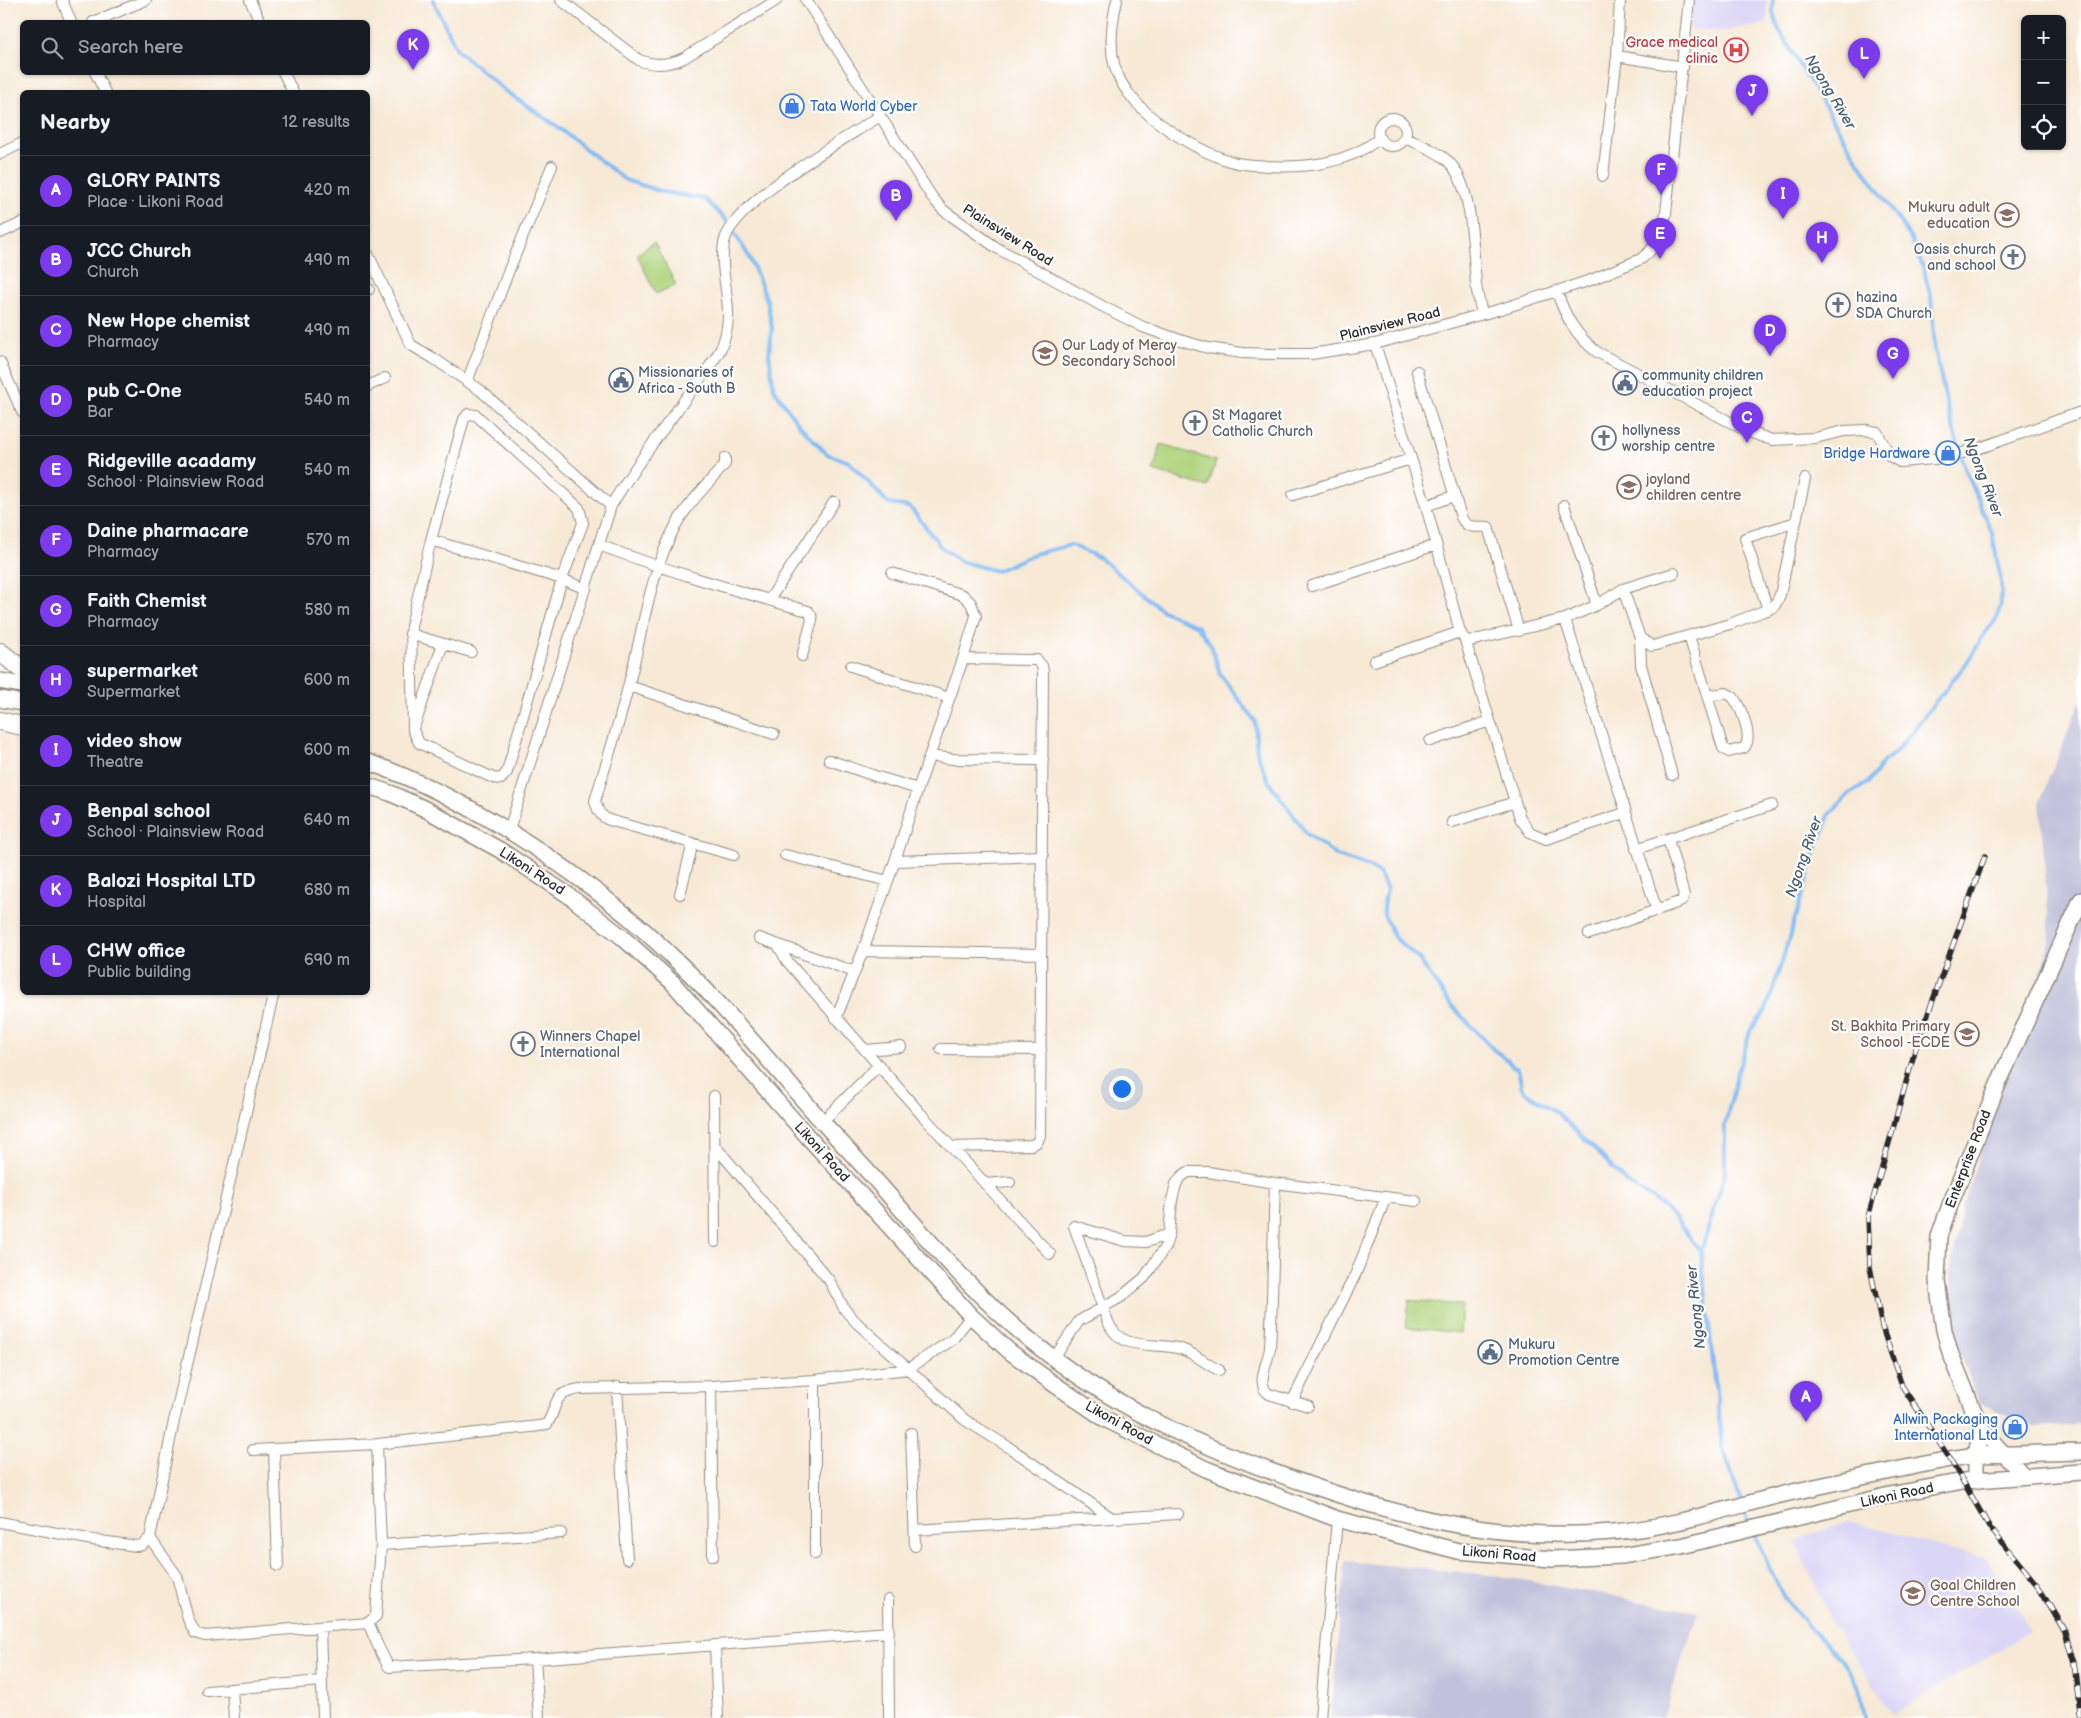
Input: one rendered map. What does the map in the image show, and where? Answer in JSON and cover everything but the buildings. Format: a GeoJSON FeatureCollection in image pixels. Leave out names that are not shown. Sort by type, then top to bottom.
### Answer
{"type":"FeatureCollection","features":[{"type":"Feature","properties":{"kind":"highway"},"geometry":{"type":"LineString","coordinates":[[0,652],[20,667]]}},
{"type":"Feature","properties":{"kind":"highway"},"geometry":{"type":"LineString","coordinates":[[0,721],[20,726]]}},
{"type":"Feature","properties":{"kind":"main road"},"geometry":{"type":"LineString","coordinates":[[0,680],[20,685]]}},
{"type":"Feature","properties":{"kind":"main road"},"geometry":{"type":"LineString","coordinates":[[0,699],[20,703]]}},
{"type":"Feature","properties":{"kind":"main road","name":"Likoni Road"},"geometry":{"type":"LineString","coordinates":[[370,763],[398,772],[509,830],[581,881],[661,946],[685,968],[932,1246],[985,1300],[1054,1358],[1113,1399],[1153,1422],[1212,1448],[1278,1474],[1390,1511],[1461,1525],[1561,1534],[1611,1532],[1660,1526],[1865,1476],[1976,1455],[2081,1452]]}},
{"type":"Feature","properties":{"kind":"main road","name":"Likoni Road"},"geometry":{"type":"LineString","coordinates":[[370,787],[423,808],[500,850],[568,895],[650,961],[672,982],[809,1138],[971,1316],[1009,1351],[1106,1419],[1206,1469],[1337,1520],[1458,1551],[1552,1559],[1621,1556],[1681,1546],[1890,1495],[1963,1481],[2081,1472]]}},
{"type":"Feature","properties":{"kind":"main road"},"geometry":{"type":"LineString","coordinates":[[500,850],[509,830]]}},
{"type":"Feature","properties":{"kind":"main road","name":"Enterprise Road"},"geometry":{"type":"LineString","coordinates":[[2024,1476],[1982,1429],[1950,1352],[1944,1330],[1937,1281],[1940,1236],[1950,1205],[1998,1082],[2081,900]]}},
{"type":"Feature","properties":{"kind":"main road"},"geometry":{"type":"LineString","coordinates":[[1976,1481],[1976,1455],[1982,1429]]}},
{"type":"Feature","properties":{"kind":"street"},"geometry":{"type":"LineString","coordinates":[[62,0],[70,20]]}},
{"type":"Feature","properties":{"kind":"street"},"geometry":{"type":"LineString","coordinates":[[97,20],[146,0]]}},
{"type":"Feature","properties":{"kind":"street"},"geometry":{"type":"LineString","coordinates":[[250,0],[259,20]]}},
{"type":"Feature","properties":{"kind":"street"},"geometry":{"type":"LineString","coordinates":[[561,0],[639,60],[649,64],[674,63],[777,0]]}},
{"type":"Feature","properties":{"kind":"street","name":"Plainsview Road"},"geometry":{"type":"LineString","coordinates":[[806,0],[932,197],[943,210],[997,248],[1102,306],[1143,326],[1180,340],[1208,348],[1243,353],[1311,354],[1375,344],[1482,314],[1558,292],[1641,259],[1661,238],[1670,184],[1689,0]]}},
{"type":"Feature","properties":{"kind":"street"},"geometry":{"type":"LineString","coordinates":[[1117,0],[1110,43],[1114,66],[1128,92],[1150,117],[1204,151],[1234,163],[1296,167],[1338,160],[1365,149],[1379,139]]}},
{"type":"Feature","properties":{"kind":"street"},"geometry":{"type":"LineString","coordinates":[[1603,176],[1620,0]]}},
{"type":"Feature","properties":{"kind":"street"},"geometry":{"type":"LineString","coordinates":[[1616,56],[1683,67]]}},
{"type":"Feature","properties":{"kind":"street"},"geometry":{"type":"LineString","coordinates":[[96,75],[104,90]]}},
{"type":"Feature","properties":{"kind":"street"},"geometry":{"type":"LineString","coordinates":[[284,75],[292,90]]}},
{"type":"Feature","properties":{"kind":"street"},"geometry":{"type":"LineString","coordinates":[[509,830],[611,506],[632,473],[720,349],[726,334],[728,316],[724,242],[739,217],[762,194],[880,116]]}},
{"type":"Feature","properties":{"kind":"street"},"geometry":{"type":"LineString","coordinates":[[1391,118],[1399,120],[1405,129],[1405,138],[1398,146],[1387,146],[1379,139],[1378,130],[1381,122],[1391,118]]}},
{"type":"Feature","properties":{"kind":"street"},"geometry":{"type":"LineString","coordinates":[[1405,138],[1438,152],[1456,171],[1462,184],[1465,191],[1475,255],[1476,285],[1482,314]]}},
{"type":"Feature","properties":{"kind":"street"},"geometry":{"type":"LineString","coordinates":[[0,154],[20,144]]}},
{"type":"Feature","properties":{"kind":"street"},"geometry":{"type":"LineString","coordinates":[[467,382],[509,270],[552,166]]}},
{"type":"Feature","properties":{"kind":"street"},"geometry":{"type":"LineString","coordinates":[[0,233],[20,224]]}},
{"type":"Feature","properties":{"kind":"street"},"geometry":{"type":"LineString","coordinates":[[370,258],[411,345],[480,390],[611,506]]}},
{"type":"Feature","properties":{"kind":"street"},"geometry":{"type":"LineString","coordinates":[[1558,292],[1563,310],[1577,334],[1597,352],[1749,432],[1772,440],[1815,438],[1844,431],[1872,430],[1880,435],[1890,456],[1900,462],[1945,458],[1983,447],[2081,412]]}},
{"type":"Feature","properties":{"kind":"street"},"geometry":{"type":"LineString","coordinates":[[1375,344],[1426,506],[1463,636],[1515,802],[1524,825],[1530,832],[1546,839],[1625,813]]}},
{"type":"Feature","properties":{"kind":"street"},"geometry":{"type":"LineString","coordinates":[[0,362],[20,406]]}},
{"type":"Feature","properties":{"kind":"street"},"geometry":{"type":"LineString","coordinates":[[1417,370],[1453,496],[1462,520],[1466,525],[1476,528],[1488,527],[1519,631]]}},
{"type":"Feature","properties":{"kind":"street"},"geometry":{"type":"LineString","coordinates":[[370,385],[384,378]]}},
{"type":"Feature","properties":{"kind":"street"},"geometry":{"type":"LineString","coordinates":[[468,414],[476,415],[579,508],[583,523],[562,579],[507,772],[501,779],[493,778],[419,743],[413,730],[410,634],[431,540],[464,419],[468,414]]}},
{"type":"Feature","properties":{"kind":"street"},"geometry":{"type":"LineString","coordinates":[[725,458],[725,464],[683,513],[676,524],[658,566],[642,618],[629,686],[595,801],[598,811],[609,820],[734,855]]}},
{"type":"Feature","properties":{"kind":"street"},"geometry":{"type":"LineString","coordinates":[[1292,495],[1411,459]]}},
{"type":"Feature","properties":{"kind":"street"},"geometry":{"type":"LineString","coordinates":[[1640,638],[1652,646],[1730,624],[1774,607],[1778,600],[1805,479]]}},
{"type":"Feature","properties":{"kind":"street"},"geometry":{"type":"LineString","coordinates":[[1426,506],[1453,496]]}},
{"type":"Feature","properties":{"kind":"street"},"geometry":{"type":"LineString","coordinates":[[769,600],[834,502]]}},
{"type":"Feature","properties":{"kind":"street"},"geometry":{"type":"LineString","coordinates":[[1564,505],[1597,605]]}},
{"type":"Feature","properties":{"kind":"street"},"geometry":{"type":"LineString","coordinates":[[1768,610],[1745,538],[1796,522]]}},
{"type":"Feature","properties":{"kind":"street"},"geometry":{"type":"LineString","coordinates":[[431,540],[562,579],[586,589]]}},
{"type":"Feature","properties":{"kind":"street"},"geometry":{"type":"LineString","coordinates":[[599,545],[658,566],[808,611],[811,614],[811,625],[802,656]]}},
{"type":"Feature","properties":{"kind":"street"},"geometry":{"type":"LineString","coordinates":[[1312,586],[1436,545]]}},
{"type":"Feature","properties":{"kind":"street"},"geometry":{"type":"LineString","coordinates":[[836,1018],[863,951],[895,861],[976,616],[968,598],[956,592],[892,573]]}},
{"type":"Feature","properties":{"kind":"street"},"geometry":{"type":"LineString","coordinates":[[1463,636],[1470,641],[1565,619],[1597,605],[1623,589],[1674,573]]}},
{"type":"Feature","properties":{"kind":"street"},"geometry":{"type":"LineString","coordinates":[[1623,589],[1640,638],[1641,665],[1672,775]]}},
{"type":"Feature","properties":{"kind":"street"},"geometry":{"type":"LineString","coordinates":[[1565,619],[1656,911]]}},
{"type":"Feature","properties":{"kind":"street"},"geometry":{"type":"LineString","coordinates":[[410,634],[471,652]]}},
{"type":"Feature","properties":{"kind":"street"},"geometry":{"type":"LineString","coordinates":[[1374,661],[1463,636]]}},
{"type":"Feature","properties":{"kind":"street"},"geometry":{"type":"LineString","coordinates":[[1689,636],[1707,696],[1723,748],[1729,752],[1744,748],[1748,741],[1747,733],[1733,696],[1726,693],[1707,696]]}},
{"type":"Feature","properties":{"kind":"street"},"geometry":{"type":"LineString","coordinates":[[413,730],[443,644]]}},
{"type":"Feature","properties":{"kind":"street"},"geometry":{"type":"LineString","coordinates":[[951,1147],[1032,1145],[1037,1142],[1040,1136],[1043,672],[1040,662],[1037,660],[963,659]]}},
{"type":"Feature","properties":{"kind":"street"},"geometry":{"type":"LineString","coordinates":[[851,666],[949,698]]}},
{"type":"Feature","properties":{"kind":"street"},"geometry":{"type":"LineString","coordinates":[[629,686],[774,734]]}},
{"type":"Feature","properties":{"kind":"street"},"geometry":{"type":"LineString","coordinates":[[1430,741],[1490,721]]}},
{"type":"Feature","properties":{"kind":"street"},"geometry":{"type":"LineString","coordinates":[[930,756],[953,759],[1043,760]]}},
{"type":"Feature","properties":{"kind":"street"},"geometry":{"type":"LineString","coordinates":[[829,760],[918,789]]}},
{"type":"Feature","properties":{"kind":"street"},"geometry":{"type":"LineString","coordinates":[[1452,822],[1515,802]]}},
{"type":"Feature","properties":{"kind":"street"},"geometry":{"type":"LineString","coordinates":[[1636,849],[1772,805]]}},
{"type":"Feature","properties":{"kind":"street"},"geometry":{"type":"LineString","coordinates":[[1589,934],[1680,903],[1684,899],[1668,839]]}},
{"type":"Feature","properties":{"kind":"street"},"geometry":{"type":"LineString","coordinates":[[680,894],[693,844]]}},
{"type":"Feature","properties":{"kind":"street"},"geometry":{"type":"LineString","coordinates":[[785,855],[888,881]]}},
{"type":"Feature","properties":{"kind":"street"},"geometry":{"type":"LineString","coordinates":[[895,861],[1043,856]]}},
{"type":"Feature","properties":{"kind":"street"},"geometry":{"type":"LineString","coordinates":[[760,938],[855,972]]}},
{"type":"Feature","properties":{"kind":"street"},"geometry":{"type":"LineString","coordinates":[[778,945],[787,961],[836,1018],[1050,1254]]}},
{"type":"Feature","properties":{"kind":"street"},"geometry":{"type":"LineString","coordinates":[[863,951],[1041,954]]}},
{"type":"Feature","properties":{"kind":"street"},"geometry":{"type":"LineString","coordinates":[[0,1522],[93,1540],[137,1546],[142,1545],[150,1538],[176,1412],[273,995]]}},
{"type":"Feature","properties":{"kind":"street"},"geometry":{"type":"LineString","coordinates":[[865,1050],[901,1047]]}},
{"type":"Feature","properties":{"kind":"street"},"geometry":{"type":"LineString","coordinates":[[941,1049],[1040,1050]]}},
{"type":"Feature","properties":{"kind":"street"},"geometry":{"type":"LineString","coordinates":[[822,1122],[879,1065]]}},
{"type":"Feature","properties":{"kind":"street"},"geometry":{"type":"LineString","coordinates":[[714,1096],[714,1242]]}},
{"type":"Feature","properties":{"kind":"street"},"geometry":{"type":"LineString","coordinates":[[715,1146],[829,1280],[845,1310],[965,1420],[1010,1448],[1112,1518]]}},
{"type":"Feature","properties":{"kind":"street"},"geometry":{"type":"LineString","coordinates":[[1054,1358],[1078,1321],[1122,1297],[1144,1278],[1164,1247],[1169,1234],[1172,1200],[1176,1184],[1188,1172],[1208,1172],[1275,1183],[1416,1201]]}},
{"type":"Feature","properties":{"kind":"street"},"geometry":{"type":"LineString","coordinates":[[986,1184],[1010,1182]]}},
{"type":"Feature","properties":{"kind":"street"},"geometry":{"type":"LineString","coordinates":[[1275,1183],[1269,1351],[1261,1383],[1269,1394],[1308,1406]]}},
{"type":"Feature","properties":{"kind":"street"},"geometry":{"type":"LineString","coordinates":[[1292,1402],[1356,1273],[1386,1197]]}},
{"type":"Feature","properties":{"kind":"street"},"geometry":{"type":"LineString","coordinates":[[1169,1234],[1146,1242],[1132,1241],[1074,1226],[1112,1330],[1121,1339],[1128,1342],[1182,1349],[1193,1354],[1207,1365],[1219,1370]]}},
{"type":"Feature","properties":{"kind":"street"},"geometry":{"type":"LineString","coordinates":[[253,1450],[377,1444],[539,1426],[547,1424],[555,1401],[561,1394],[580,1388],[711,1386],[814,1380],[908,1369],[952,1340],[971,1316]]}},
{"type":"Feature","properties":{"kind":"street"},"geometry":{"type":"LineString","coordinates":[[814,1380],[815,1554]]}},
{"type":"Feature","properties":{"kind":"street"},"geometry":{"type":"LineString","coordinates":[[711,1386],[713,1556]]}},
{"type":"Feature","properties":{"kind":"street"},"geometry":{"type":"LineString","coordinates":[[617,1387],[627,1559]]}},
{"type":"Feature","properties":{"kind":"street"},"geometry":{"type":"LineString","coordinates":[[911,1433],[915,1546]]}},
{"type":"Feature","properties":{"kind":"street"},"geometry":{"type":"LineString","coordinates":[[150,1538],[157,1551],[177,1576],[188,1619],[195,1633],[205,1636],[235,1632],[320,1628],[368,1623],[376,1616],[381,1545],[377,1444]]}},
{"type":"Feature","properties":{"kind":"street"},"geometry":{"type":"LineString","coordinates":[[274,1449],[278,1566]]}},
{"type":"Feature","properties":{"kind":"street"},"geometry":{"type":"LineString","coordinates":[[915,1530],[1178,1514]]}},
{"type":"Feature","properties":{"kind":"street"},"geometry":{"type":"LineString","coordinates":[[1320,1718],[1337,1520]]}},
{"type":"Feature","properties":{"kind":"street"},"geometry":{"type":"LineString","coordinates":[[381,1545],[561,1533]]}},
{"type":"Feature","properties":{"kind":"street"},"geometry":{"type":"LineString","coordinates":[[888,1600],[889,1718]]}},
{"type":"Feature","properties":{"kind":"street"},"geometry":{"type":"LineString","coordinates":[[368,1623],[376,1638],[381,1656],[388,1667],[535,1659],[889,1632]]}},
{"type":"Feature","properties":{"kind":"street"},"geometry":{"type":"LineString","coordinates":[[320,1628],[323,1718]]}},
{"type":"Feature","properties":{"kind":"street"},"geometry":{"type":"LineString","coordinates":[[715,1646],[718,1718]]}},
{"type":"Feature","properties":{"kind":"street"},"geometry":{"type":"LineString","coordinates":[[535,1659],[539,1718]]}},
{"type":"Feature","properties":{"kind":"street"},"geometry":{"type":"LineString","coordinates":[[207,1691],[321,1681]]}},
{"type":"Feature","properties":{"kind":"street"},"geometry":{"type":"LineString","coordinates":[[232,1689],[234,1718]]}},
{"type":"Feature","properties":{"kind":"shaded area"},"geometry":{"type":"Polygon","coordinates":[[[1693,0],[1767,0],[1767,24],[1722,31],[1689,29],[1693,0]]]}},
{"type":"Feature","properties":{"kind":"shaded area"},"geometry":{"type":"Polygon","coordinates":[[[2081,699],[2081,1424],[2035,1427],[1978,1402],[1953,1332],[1951,1267],[1962,1208],[2050,942],[2040,801],[2081,699]]]}},
{"type":"Feature","properties":{"kind":"shaded area","name":"Goal Children Centre School"},"geometry":{"type":"Polygon","coordinates":[[[1849,1521],[1988,1559],[2030,1631],[1893,1714],[1834,1628],[1795,1541],[1849,1521]]]}},
{"type":"Feature","properties":{"kind":"shaded area"},"geometry":{"type":"Polygon","coordinates":[[[1345,1561],[1500,1576],[1698,1612],[1663,1718],[1331,1718],[1345,1561]]]}},
{"type":"Feature","properties":{"kind":"green space"},"geometry":{"type":"Polygon","coordinates":[[[654,242],[676,285],[656,294],[637,255],[654,242]]]}},
{"type":"Feature","properties":{"kind":"green space"},"geometry":{"type":"Polygon","coordinates":[[[1161,444],[1216,461],[1208,487],[1153,471],[1161,444]]]}},
{"type":"Feature","properties":{"kind":"green space"},"geometry":{"type":"Polygon","coordinates":[[[1409,1300],[1462,1305],[1460,1333],[1406,1327],[1409,1300]]]}},
{"type":"Feature","properties":{"kind":"waterway"},"geometry":{"type":"LineString","coordinates":[[433,0],[457,50],[504,90],[555,125],[625,180],[663,192],[705,199],[726,220],[750,258],[767,300],[772,328],[769,354],[774,389],[799,425],[827,454],[849,462],[889,504],[910,507],[942,548],[960,561],[996,571],[1034,554],[1071,545],[1100,558],[1163,611],[1197,626],[1211,645],[1220,674],[1255,721],[1257,753],[1269,782],[1307,834],[1337,856],[1370,867],[1380,874],[1387,890],[1383,906],[1384,915],[1394,937],[1419,959],[1450,1004],[1495,1051],[1517,1068],[1524,1091],[1556,1112],[1627,1183],[1654,1199],[1674,1217],[1701,1252]]}},
{"type":"Feature","properties":{"kind":"waterway","name":"Ngong River"},"geometry":{"type":"LineString","coordinates":[[1741,1501],[1722,1446],[1701,1252],[1725,1173],[1725,1125],[1736,1079],[1750,1031],[1766,1010],[1813,859],[1829,815],[1849,794],[1868,783],[1884,761],[1896,752],[1972,656],[1981,639],[1997,618],[2001,604],[2001,581],[1992,533],[1963,463],[1948,410],[1935,350],[1931,297],[1923,267],[1910,237],[1856,158],[1779,30],[1773,12],[1773,0]]}},
{"type":"Feature","properties":{"kind":"waterway","name":"Ngong River"},"geometry":{"type":"LineString","coordinates":[[1743,1508],[1749,1525]]}},
{"type":"Feature","properties":{"kind":"waterway","name":"Ngong River"},"geometry":{"type":"LineString","coordinates":[[1753,1533],[1784,1598],[1809,1627],[1842,1659],[1860,1689],[1865,1718]]}},
{"type":"Feature","properties":{"kind":"railway"},"geometry":{"type":"LineString","coordinates":[[1985,856],[1916,1047],[1868,1217],[1870,1267],[1882,1327],[1902,1386],[1950,1459],[1990,1528],[2038,1586],[2065,1632],[2074,1662],[2081,1718]]}},
{"type":"Feature","properties":{"kind":"place","name":"Grace medical clinic"},"geometry":{"type":"Point","coordinates":[1736,50]}},
{"type":"Feature","properties":{"kind":"place","name":"Balozi Hospital LTD"},"geometry":{"type":"Point","coordinates":[413,70]}},
{"type":"Feature","properties":{"kind":"place","name":"CHW office"},"geometry":{"type":"Point","coordinates":[1864,79]}},
{"type":"Feature","properties":{"kind":"place","name":"Tata World Cyber"},"geometry":{"type":"Point","coordinates":[792,106]}},
{"type":"Feature","properties":{"kind":"place","name":"Benpal school"},"geometry":{"type":"Point","coordinates":[1752,116]}},
{"type":"Feature","properties":{"kind":"place","name":"Daine pharmacare"},"geometry":{"type":"Point","coordinates":[1661,195]}},
{"type":"Feature","properties":{"kind":"place","name":"Mukuru adult education"},"geometry":{"type":"Point","coordinates":[2007,215]}},
{"type":"Feature","properties":{"kind":"place","name":"video show"},"geometry":{"type":"Point","coordinates":[1783,219]}},
{"type":"Feature","properties":{"kind":"place","name":"JCC Church"},"geometry":{"type":"Point","coordinates":[896,221]}},
{"type":"Feature","properties":{"kind":"place","name":"Oasis church and school"},"geometry":{"type":"Point","coordinates":[2013,257]}},
{"type":"Feature","properties":{"kind":"place","name":"Ridgeville acadamy"},"geometry":{"type":"Point","coordinates":[1660,259]}},
{"type":"Feature","properties":{"kind":"place","name":"supermarket"},"geometry":{"type":"Point","coordinates":[1822,263]}},
{"type":"Feature","properties":{"kind":"place","name":"hazina SDA Church"},"geometry":{"type":"Point","coordinates":[1838,305]}},
{"type":"Feature","properties":{"kind":"place","name":"Our Lady of Mercy Secondary School"},"geometry":{"type":"Point","coordinates":[1045,353]}},
{"type":"Feature","properties":{"kind":"place","name":"pub C-One"},"geometry":{"type":"Point","coordinates":[1770,356]}},
{"type":"Feature","properties":{"kind":"place","name":"Faith Chemist"},"geometry":{"type":"Point","coordinates":[1893,379]}},
{"type":"Feature","properties":{"kind":"place","name":"Missionaries of Africa - South B"},"geometry":{"type":"Point","coordinates":[621,380]}},
{"type":"Feature","properties":{"kind":"place","name":"community children education project"},"geometry":{"type":"Point","coordinates":[1625,383]}},
{"type":"Feature","properties":{"kind":"place","name":"St Magaret Catholic Church"},"geometry":{"type":"Point","coordinates":[1195,423]}},
{"type":"Feature","properties":{"kind":"place","name":"hollyness worship centre"},"geometry":{"type":"Point","coordinates":[1604,438]}},
{"type":"Feature","properties":{"kind":"place","name":"New Hope chemist"},"geometry":{"type":"Point","coordinates":[1747,443]}},
{"type":"Feature","properties":{"kind":"place","name":"Bridge Hardware"},"geometry":{"type":"Point","coordinates":[1948,453]}},
{"type":"Feature","properties":{"kind":"place","name":"joyland children centre"},"geometry":{"type":"Point","coordinates":[1629,487]}},
{"type":"Feature","properties":{"kind":"place","name":"St. Bakhita Primary School -ECDE"},"geometry":{"type":"Point","coordinates":[1967,1034]}},
{"type":"Feature","properties":{"kind":"place","name":"Winners Chapel International"},"geometry":{"type":"Point","coordinates":[523,1044]}},
{"type":"Feature","properties":{"kind":"place","name":"Mukuru Promotion Centre"},"geometry":{"type":"Point","coordinates":[1490,1352]}},
{"type":"Feature","properties":{"kind":"place","name":"GLORY PAINTS"},"geometry":{"type":"Point","coordinates":[1806,1422]}},
{"type":"Feature","properties":{"kind":"place","name":"Allwin Packaging International Ltd"},"geometry":{"type":"Point","coordinates":[2015,1427]}},
{"type":"Feature","properties":{"kind":"place","name":"Goal Children Centre School"},"geometry":{"type":"Point","coordinates":[1913,1593]}}]}
